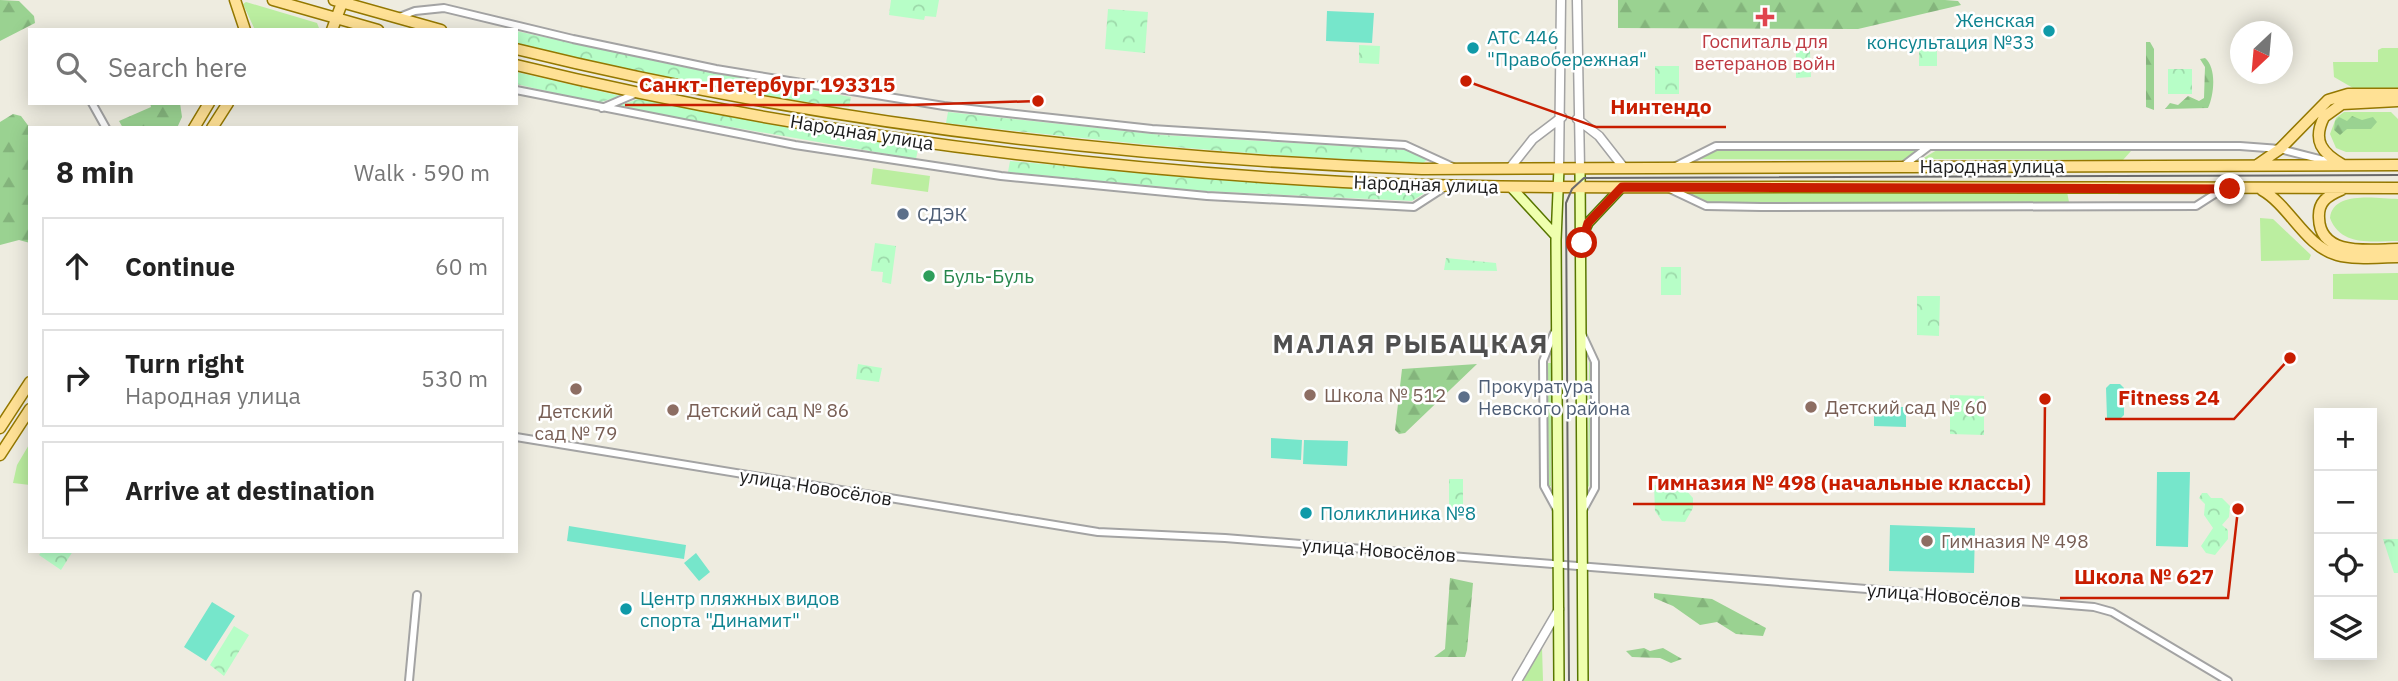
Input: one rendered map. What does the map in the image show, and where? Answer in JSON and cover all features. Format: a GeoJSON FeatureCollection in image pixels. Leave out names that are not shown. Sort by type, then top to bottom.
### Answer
{"type":"FeatureCollection","features":[{"type":"Feature","properties":{"kind":"main road"},"geometry":{"type":"LineString","coordinates":[[234,0],[244,28]]}},
{"type":"Feature","properties":{"kind":"main road"},"geometry":{"type":"LineString","coordinates":[[273,0],[371,28]]}},
{"type":"Feature","properties":{"kind":"main road"},"geometry":{"type":"LineString","coordinates":[[333,28],[339,19],[340,1],[434,28]]}},
{"type":"Feature","properties":{"kind":"main road","name":"Народная улица"},"geometry":{"type":"LineString","coordinates":[[518,49],[748,97],[941,129],[1188,156],[1342,166],[1673,168],[2398,165]]}},
{"type":"Feature","properties":{"kind":"main road","name":"Народная улица"},"geometry":{"type":"LineString","coordinates":[[518,65],[638,93],[771,117],[1018,155],[1186,171],[1447,186],[1511,187],[2398,188]]}},
{"type":"Feature","properties":{"kind":"main road"},"geometry":{"type":"LineString","coordinates":[[2256,165],[2280,149],[2328,100],[2348,94],[2398,94]]}},
{"type":"Feature","properties":{"kind":"main road"},"geometry":{"type":"LineString","coordinates":[[2343,166],[2322,151],[2318,143],[2324,117],[2335,107],[2349,102],[2398,102]]}},
{"type":"Feature","properties":{"kind":"main road"},"geometry":{"type":"LineString","coordinates":[[195,126],[208,105]]}},
{"type":"Feature","properties":{"kind":"main road"},"geometry":{"type":"LineString","coordinates":[[213,126],[227,105]]}},
{"type":"Feature","properties":{"kind":"main road"},"geometry":{"type":"LineString","coordinates":[[1559,168],[1556,236],[1559,681]]}},
{"type":"Feature","properties":{"kind":"main road"},"geometry":{"type":"LineString","coordinates":[[1580,168],[1583,681]]}},
{"type":"Feature","properties":{"kind":"main road"},"geometry":{"type":"LineString","coordinates":[[1511,187],[1556,236]]}},
{"type":"Feature","properties":{"kind":"main road"},"geometry":{"type":"LineString","coordinates":[[1582,235],[1588,223],[1622,187]]}},
{"type":"Feature","properties":{"kind":"main road"},"geometry":{"type":"LineString","coordinates":[[2344,188],[2325,199],[2320,208],[2320,224],[2326,237],[2336,246],[2346,248],[2398,249]]}},
{"type":"Feature","properties":{"kind":"main road"},"geometry":{"type":"LineString","coordinates":[[2261,189],[2283,205],[2320,246],[2334,254],[2398,257]]}},
{"type":"Feature","properties":{"kind":"main road"},"geometry":{"type":"LineString","coordinates":[[0,428],[28,385]]}},
{"type":"Feature","properties":{"kind":"main road"},"geometry":{"type":"LineString","coordinates":[[0,455],[28,412]]}},
{"type":"Feature","properties":{"kind":"street"},"geometry":{"type":"LineString","coordinates":[[1559,168],[1562,117],[1561,0]]}},
{"type":"Feature","properties":{"kind":"street"},"geometry":{"type":"LineString","coordinates":[[1577,0],[1577,119],[1580,168]]}},
{"type":"Feature","properties":{"kind":"street"},"geometry":{"type":"LineString","coordinates":[[397,18],[415,11],[444,8],[716,69],[917,102],[1106,125],[1405,145],[1454,168]]}},
{"type":"Feature","properties":{"kind":"street"},"geometry":{"type":"LineString","coordinates":[[518,89],[795,145],[934,167],[1151,191],[1413,207],[1447,186]]}},
{"type":"Feature","properties":{"kind":"street"},"geometry":{"type":"LineString","coordinates":[[601,108],[638,93]]}},
{"type":"Feature","properties":{"kind":"street"},"geometry":{"type":"LineString","coordinates":[[93,105],[105,126]]}},
{"type":"Feature","properties":{"kind":"street"},"geometry":{"type":"LineString","coordinates":[[1510,168],[1533,139],[1562,117]]}},
{"type":"Feature","properties":{"kind":"street"},"geometry":{"type":"LineString","coordinates":[[1577,119],[1599,136],[1623,168]]}},
{"type":"Feature","properties":{"kind":"street"},"geometry":{"type":"LineString","coordinates":[[1673,168],[1716,146],[2240,146],[2280,149],[2343,166]]}},
{"type":"Feature","properties":{"kind":"street"},"geometry":{"type":"LineString","coordinates":[[1902,167],[1930,146]]}},
{"type":"Feature","properties":{"kind":"street"},"geometry":{"type":"LineString","coordinates":[[1665,187],[1706,206],[1723,207],[2196,206],[2224,189]]}},
{"type":"Feature","properties":{"kind":"street","name":"улица Новосёлов"},"geometry":{"type":"LineString","coordinates":[[518,437],[1098,532],[1225,538],[2094,607],[2112,612],[2228,681]]}},
{"type":"Feature","properties":{"kind":"street"},"geometry":{"type":"LineString","coordinates":[[409,681],[417,595]]}},
{"type":"Feature","properties":{"kind":"street"},"geometry":{"type":"LineString","coordinates":[[1517,681],[1559,609]]}},
{"type":"Feature","properties":{"kind":"green space"},"geometry":{"type":"Polygon","coordinates":[[[0,0],[19,1],[34,16],[35,23],[0,41],[0,0]]]}},
{"type":"Feature","properties":{"kind":"green space"},"geometry":{"type":"Polygon","coordinates":[[[891,0],[939,0],[936,17],[925,16],[924,20],[889,15],[891,0]]]}},
{"type":"Feature","properties":{"kind":"green space","name":"Госпиталь для ветеранов войн"},"geometry":{"type":"Polygon","coordinates":[[[1618,0],[1945,0],[1958,1],[1961,5],[1858,29],[1618,28],[1618,0]]]}},
{"type":"Feature","properties":{"kind":"green space"},"geometry":{"type":"Polygon","coordinates":[[[246,2],[317,23],[319,28],[254,28],[243,4],[246,2]]]}},
{"type":"Feature","properties":{"kind":"green space"},"geometry":{"type":"Polygon","coordinates":[[[1108,9],[1148,12],[1145,53],[1105,49],[1108,9]]]}},
{"type":"Feature","properties":{"kind":"green space"},"geometry":{"type":"Polygon","coordinates":[[[1327,11],[1374,13],[1372,43],[1326,41],[1327,11]]]}},
{"type":"Feature","properties":{"kind":"green space"},"geometry":{"type":"Polygon","coordinates":[[[518,31],[683,67],[851,97],[849,107],[808,102],[681,81],[518,43],[518,31]]]}},
{"type":"Feature","properties":{"kind":"green space"},"geometry":{"type":"Polygon","coordinates":[[[2146,42],[2150,42],[2154,49],[2154,110],[2146,107],[2146,42]]]}},
{"type":"Feature","properties":{"kind":"green space"},"geometry":{"type":"Polygon","coordinates":[[[1919,43],[1937,43],[1937,66],[1919,66],[1919,43]]]}},
{"type":"Feature","properties":{"kind":"green space"},"geometry":{"type":"Polygon","coordinates":[[[1359,45],[1380,46],[1379,64],[1359,63],[1359,45]]]}},
{"type":"Feature","properties":{"kind":"green space"},"geometry":{"type":"Polygon","coordinates":[[[2398,48],[2398,88],[2353,88],[2334,77],[2333,62],[2378,62],[2378,50],[2398,48]]]}},
{"type":"Feature","properties":{"kind":"green space"},"geometry":{"type":"Polygon","coordinates":[[[1796,51],[1810,51],[1811,77],[1796,78],[1796,51]]]}},
{"type":"Feature","properties":{"kind":"green space"},"geometry":{"type":"Polygon","coordinates":[[[2205,58],[2211,68],[2213,82],[2208,108],[2165,109],[2170,103],[2178,105],[2188,96],[2199,101],[2204,98],[2205,67],[2200,59],[2205,58]]]}},
{"type":"Feature","properties":{"kind":"green space"},"geometry":{"type":"Polygon","coordinates":[[[1655,66],[1679,66],[1679,94],[1655,94],[1655,66]]]}},
{"type":"Feature","properties":{"kind":"green space"},"geometry":{"type":"Polygon","coordinates":[[[2168,69],[2192,69],[2192,94],[2168,94],[2168,69]]]}},
{"type":"Feature","properties":{"kind":"green space"},"geometry":{"type":"Polygon","coordinates":[[[518,72],[621,96],[598,103],[518,84],[518,72]]]}},
{"type":"Feature","properties":{"kind":"green space"},"geometry":{"type":"Polygon","coordinates":[[[638,99],[918,149],[916,159],[616,107],[638,99]]]}},
{"type":"Feature","properties":{"kind":"green space"},"geometry":{"type":"Polygon","coordinates":[[[180,105],[182,117],[178,126],[122,126],[119,121],[151,107],[180,105]]]}},
{"type":"Feature","properties":{"kind":"green space"},"geometry":{"type":"Polygon","coordinates":[[[948,112],[1162,135],[1407,150],[1427,160],[1423,163],[1304,157],[1125,142],[946,123],[948,112]]]}},
{"type":"Feature","properties":{"kind":"green space"},"geometry":{"type":"Polygon","coordinates":[[[2344,112],[2391,112],[2398,119],[2398,152],[2346,152],[2336,148],[2330,134],[2336,118],[2344,112]]]}},
{"type":"Feature","properties":{"kind":"green space"},"geometry":{"type":"Polygon","coordinates":[[[13,114],[21,116],[28,126],[28,242],[19,240],[0,245],[0,122],[13,114]]]}},
{"type":"Feature","properties":{"kind":"green space"},"geometry":{"type":"Polygon","coordinates":[[[2352,116],[2362,120],[2373,117],[2377,122],[2371,129],[2347,129],[2340,135],[2334,130],[2335,121],[2339,117],[2347,121],[2352,116]]]}},
{"type":"Feature","properties":{"kind":"green space"},"geometry":{"type":"Polygon","coordinates":[[[1937,150],[2131,151],[2123,160],[1922,159],[1937,150]]]}},
{"type":"Feature","properties":{"kind":"green space"},"geometry":{"type":"Polygon","coordinates":[[[1716,151],[1917,152],[1904,160],[1695,159],[1716,151]]]}},
{"type":"Feature","properties":{"kind":"green space"},"geometry":{"type":"Polygon","coordinates":[[[1010,161],[1205,179],[1428,191],[1412,201],[1205,191],[1008,172],[1010,161]]]}},
{"type":"Feature","properties":{"kind":"green space"},"geometry":{"type":"Polygon","coordinates":[[[873,168],[930,176],[928,192],[871,184],[873,168]]]}},
{"type":"Feature","properties":{"kind":"green space"},"geometry":{"type":"Polygon","coordinates":[[[1691,192],[2067,192],[2069,202],[1707,202],[1692,196],[1691,192]]]}},
{"type":"Feature","properties":{"kind":"green space"},"geometry":{"type":"Polygon","coordinates":[[[2398,199],[2398,241],[2349,238],[2335,227],[2330,218],[2339,203],[2348,200],[2398,199]]]}},
{"type":"Feature","properties":{"kind":"green space"},"geometry":{"type":"Polygon","coordinates":[[[2260,218],[2273,219],[2311,255],[2309,260],[2261,261],[2260,218]]]}},
{"type":"Feature","properties":{"kind":"green space"},"geometry":{"type":"Polygon","coordinates":[[[875,243],[896,246],[891,284],[882,282],[883,272],[871,271],[875,243]]]}},
{"type":"Feature","properties":{"kind":"green space"},"geometry":{"type":"Polygon","coordinates":[[[1446,258],[1496,263],[1497,271],[1444,270],[1446,258]]]}},
{"type":"Feature","properties":{"kind":"green space"},"geometry":{"type":"Polygon","coordinates":[[[1661,267],[1681,267],[1681,295],[1661,295],[1661,267]]]}},
{"type":"Feature","properties":{"kind":"green space"},"geometry":{"type":"Polygon","coordinates":[[[2398,273],[2398,300],[2333,299],[2333,274],[2398,273]]]}},
{"type":"Feature","properties":{"kind":"green space"},"geometry":{"type":"Polygon","coordinates":[[[1917,296],[1940,296],[1939,336],[1917,335],[1917,296]]]}},
{"type":"Feature","properties":{"kind":"green space"},"geometry":{"type":"Polygon","coordinates":[[[1589,362],[1591,363],[1589,487],[1588,486],[1589,362]]]}},
{"type":"Feature","properties":{"kind":"green space"},"geometry":{"type":"Polygon","coordinates":[[[1547,363],[1551,363],[1549,487],[1547,363]]]}},
{"type":"Feature","properties":{"kind":"green space"},"geometry":{"type":"Polygon","coordinates":[[[858,364],[882,368],[879,382],[856,379],[858,364]]]}},
{"type":"Feature","properties":{"kind":"green space"},"geometry":{"type":"Polygon","coordinates":[[[1477,364],[1405,433],[1399,434],[1395,430],[1402,369],[1477,364]]]}},
{"type":"Feature","properties":{"kind":"green space"},"geometry":{"type":"Polygon","coordinates":[[[2110,384],[2120,384],[2124,388],[2124,415],[2120,419],[2107,418],[2106,388],[2110,384]]]}},
{"type":"Feature","properties":{"kind":"green space"},"geometry":{"type":"Polygon","coordinates":[[[1950,395],[1984,396],[1984,435],[1950,434],[1950,395]]]}},
{"type":"Feature","properties":{"kind":"green space"},"geometry":{"type":"Polygon","coordinates":[[[1874,407],[1906,407],[1906,427],[1874,426],[1874,407]]]}},
{"type":"Feature","properties":{"kind":"green space"},"geometry":{"type":"Polygon","coordinates":[[[1271,438],[1302,440],[1301,460],[1271,458],[1271,438]]]}},
{"type":"Feature","properties":{"kind":"green space"},"geometry":{"type":"Polygon","coordinates":[[[1304,440],[1348,441],[1347,466],[1303,464],[1304,440]]]}},
{"type":"Feature","properties":{"kind":"green space"},"geometry":{"type":"Polygon","coordinates":[[[28,446],[28,485],[13,483],[17,465],[28,446]]]}},
{"type":"Feature","properties":{"kind":"green space"},"geometry":{"type":"Polygon","coordinates":[[[2157,472],[2190,472],[2188,547],[2156,546],[2157,472]]]}},
{"type":"Feature","properties":{"kind":"green space"},"geometry":{"type":"Polygon","coordinates":[[[1449,479],[1463,479],[1463,508],[1449,508],[1449,479]]]}},
{"type":"Feature","properties":{"kind":"green space"},"geometry":{"type":"Polygon","coordinates":[[[1654,485],[1683,487],[1693,498],[1693,508],[1685,522],[1662,521],[1655,511],[1654,485]]]}},
{"type":"Feature","properties":{"kind":"green space"},"geometry":{"type":"Polygon","coordinates":[[[2202,493],[2207,493],[2211,498],[2222,498],[2230,506],[2229,517],[2222,525],[2228,530],[2228,539],[2215,555],[2206,553],[2201,546],[2213,528],[2204,515],[2205,504],[2199,498],[2202,493]]]}},
{"type":"Feature","properties":{"kind":"green space"},"geometry":{"type":"Polygon","coordinates":[[[1890,525],[1975,528],[1974,573],[1889,571],[1890,525]]]}},
{"type":"Feature","properties":{"kind":"green space"},"geometry":{"type":"Polygon","coordinates":[[[569,526],[686,545],[684,559],[567,541],[569,526]]]}},
{"type":"Feature","properties":{"kind":"green space"},"geometry":{"type":"Polygon","coordinates":[[[2383,539],[2398,539],[2398,573],[2394,573],[2383,539]]]}},
{"type":"Feature","properties":{"kind":"green space"},"geometry":{"type":"Polygon","coordinates":[[[40,553],[72,553],[61,570],[39,555],[40,553]]]}},
{"type":"Feature","properties":{"kind":"green space"},"geometry":{"type":"Polygon","coordinates":[[[696,553],[710,572],[699,581],[684,563],[696,553]]]}},
{"type":"Feature","properties":{"kind":"green space"},"geometry":{"type":"Polygon","coordinates":[[[1450,578],[1473,583],[1467,650],[1465,657],[1434,657],[1445,649],[1450,578]]]}},
{"type":"Feature","properties":{"kind":"green space"},"geometry":{"type":"Polygon","coordinates":[[[1654,593],[1712,599],[1766,628],[1763,636],[1736,634],[1717,622],[1700,625],[1673,606],[1654,598],[1654,593]]]}},
{"type":"Feature","properties":{"kind":"green space"},"geometry":{"type":"Polygon","coordinates":[[[212,602],[235,616],[206,661],[184,647],[212,602]]]}},
{"type":"Feature","properties":{"kind":"green space"},"geometry":{"type":"Polygon","coordinates":[[[234,626],[249,635],[224,676],[210,665],[234,626]]]}},
{"type":"Feature","properties":{"kind":"green space"},"geometry":{"type":"Polygon","coordinates":[[[1542,647],[1543,681],[1523,681],[1542,647]]]}},
{"type":"Feature","properties":{"kind":"green space"},"geometry":{"type":"Polygon","coordinates":[[[1644,648],[1650,651],[1663,648],[1682,659],[1671,663],[1660,658],[1632,657],[1626,651],[1644,648]]]}},
{"type":"Feature","properties":{"kind":"tram line"},"geometry":{"type":"LineString","coordinates":[[1569,681],[1566,203],[1572,189],[1584,178],[2398,175]]}},
{"type":"Feature","properties":{"kind":"place","name":"Госпиталь для ветеранов войн"},"geometry":{"type":"Point","coordinates":[1765,17]}},
{"type":"Feature","properties":{"kind":"place","name":"Женская консультация №33"},"geometry":{"type":"Point","coordinates":[2049,31]}},
{"type":"Feature","properties":{"kind":"place","name":"АТС 446 \"Правобережная\""},"geometry":{"type":"Point","coordinates":[1473,48]}},
{"type":"Feature","properties":{"kind":"place","name":"Нинтендо"},"geometry":{"type":"Point","coordinates":[1466,81]}},
{"type":"Feature","properties":{"kind":"place","name":"Санкт-Петербург 193315"},"geometry":{"type":"Point","coordinates":[1038,101]}},
{"type":"Feature","properties":{"kind":"place","name":"СДЭК"},"geometry":{"type":"Point","coordinates":[903,214]}},
{"type":"Feature","properties":{"kind":"place","name":"Буль-Буль"},"geometry":{"type":"Point","coordinates":[929,276]}},
{"type":"Feature","properties":{"kind":"place","name":"Fitness 24"},"geometry":{"type":"Point","coordinates":[2290,358]}},
{"type":"Feature","properties":{"kind":"place","name":"Детский сад № 79"},"geometry":{"type":"Point","coordinates":[576,389]}},
{"type":"Feature","properties":{"kind":"place","name":"Школа № 512"},"geometry":{"type":"Point","coordinates":[1310,395]}},
{"type":"Feature","properties":{"kind":"place","name":"Прокуратура Невского района"},"geometry":{"type":"Point","coordinates":[1464,397]}},
{"type":"Feature","properties":{"kind":"place","name":"Гимназия № 498 (начальные классы)"},"geometry":{"type":"Point","coordinates":[2045,399]}},
{"type":"Feature","properties":{"kind":"place","name":"Детский сад № 60"},"geometry":{"type":"Point","coordinates":[1811,407]}},
{"type":"Feature","properties":{"kind":"place","name":"Детский сад № 86"},"geometry":{"type":"Point","coordinates":[673,410]}},
{"type":"Feature","properties":{"kind":"place","name":"Школа № 627"},"geometry":{"type":"Point","coordinates":[2238,509]}},
{"type":"Feature","properties":{"kind":"place","name":"Поликлиника №8"},"geometry":{"type":"Point","coordinates":[1306,513]}},
{"type":"Feature","properties":{"kind":"place","name":"Гимназия № 498"},"geometry":{"type":"Point","coordinates":[1927,541]}},
{"type":"Feature","properties":{"kind":"place","name":"Центр пляжных видов спорта \"Динамит\""},"geometry":{"type":"Point","coordinates":[626,609]}},
{"type":"Feature","properties":{"kind":"district","name":"МАЛАЯ РЫБАЦКАЯ"},"geometry":{"type":"Point","coordinates":[1411,343]}},
{"type":"Feature","properties":{"kind":"route"},"geometry":{"type":"LineString","coordinates":[[1582,243],[1582,235],[1588,223],[1622,187],[2230,189]]}}]}
